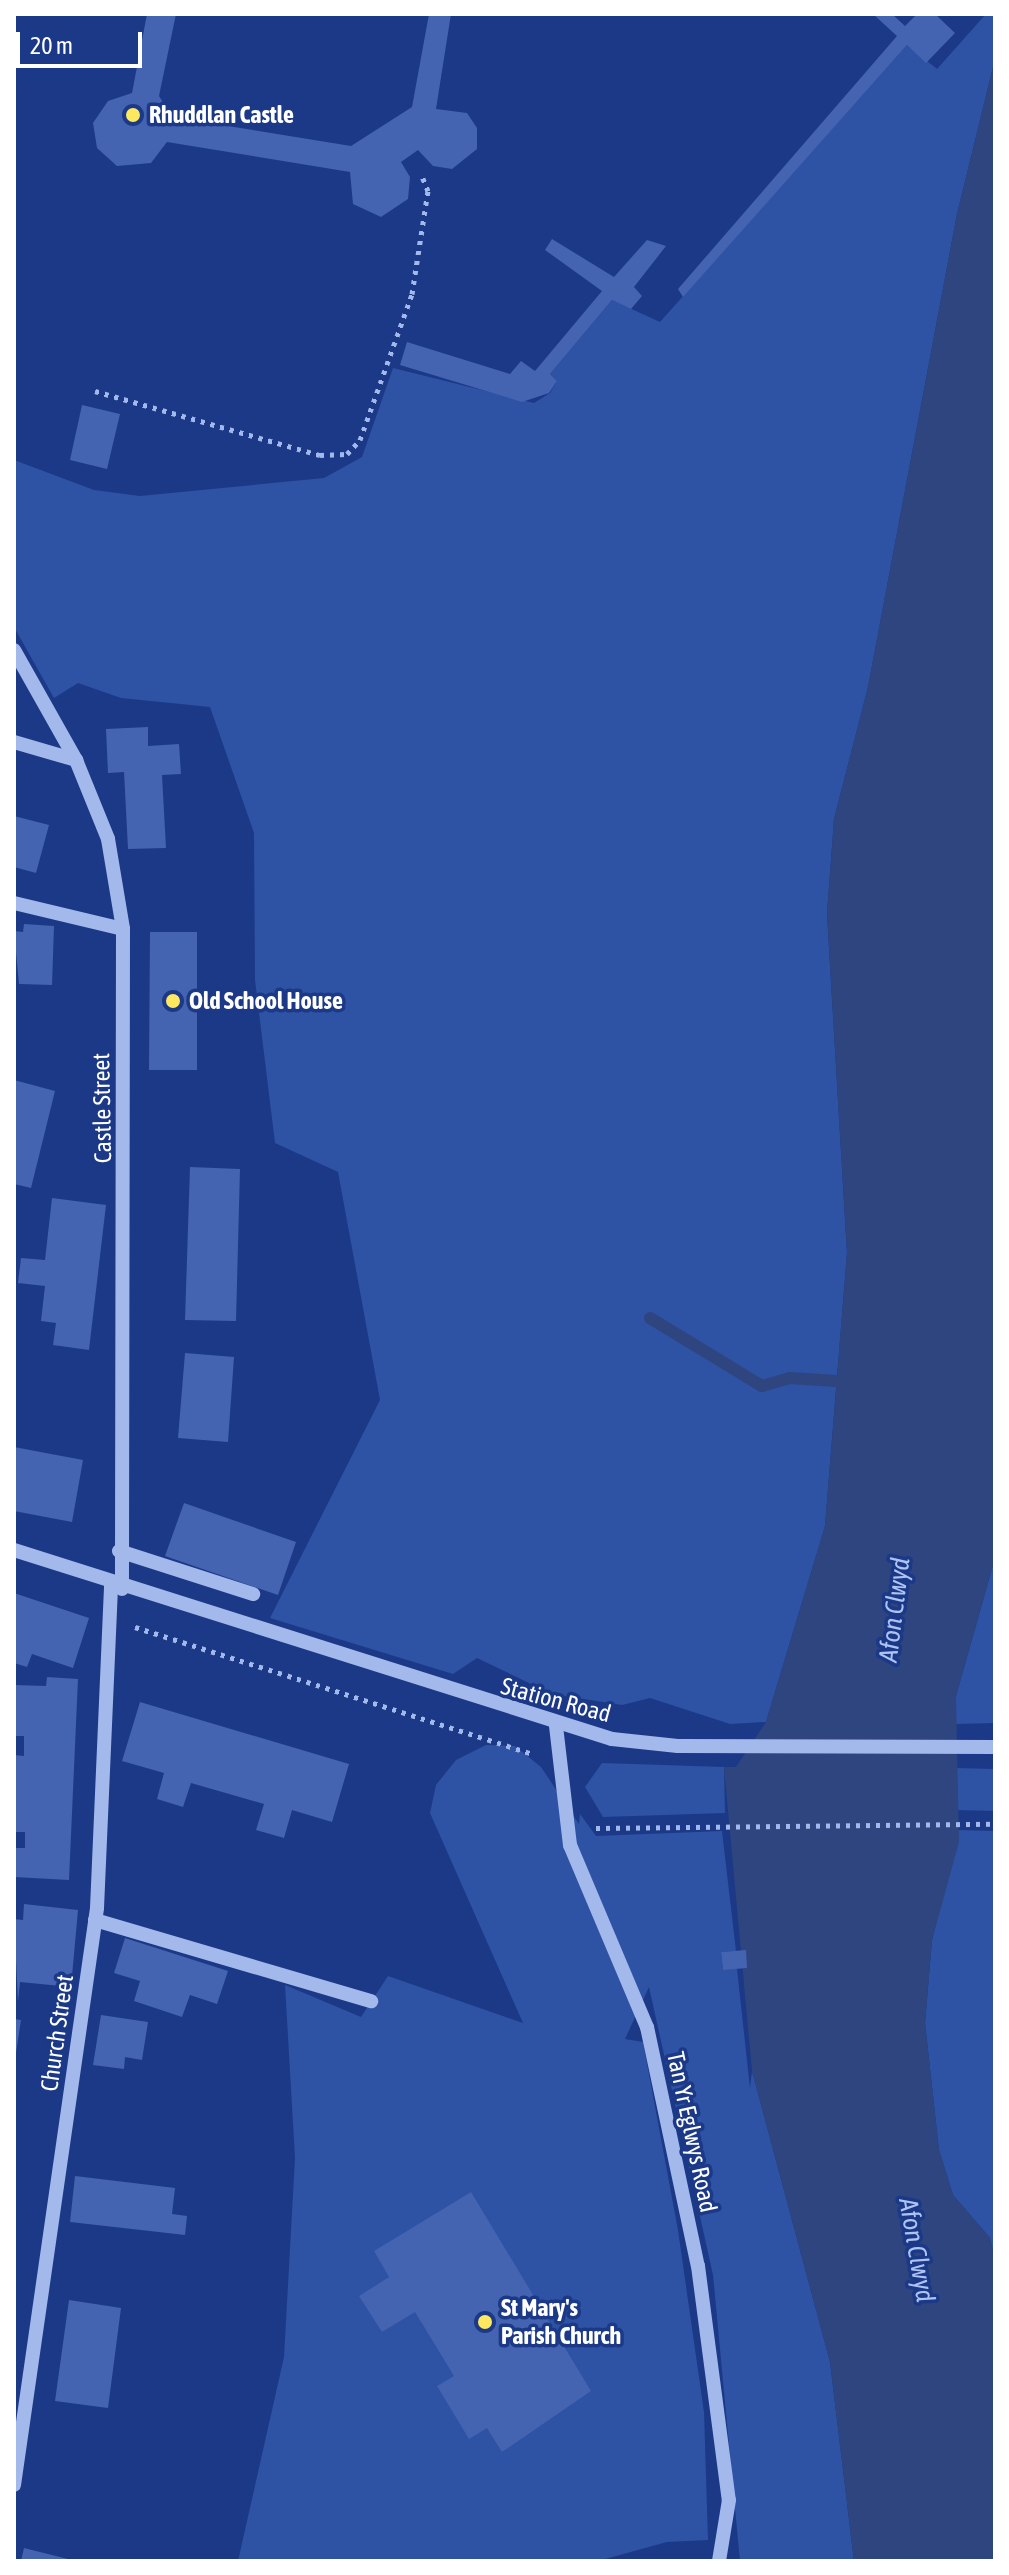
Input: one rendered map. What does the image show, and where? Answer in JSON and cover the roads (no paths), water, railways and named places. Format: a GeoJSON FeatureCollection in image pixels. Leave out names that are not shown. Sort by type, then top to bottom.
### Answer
{"type":"FeatureCollection","features":[{"type":"Feature","properties":{"kind":"street","name":"Castle Street"},"geometry":{"type":"LineString","coordinates":[[14,650],[76,760],[108,839],[123,929],[127,1306],[117,1587]]}},
{"type":"Feature","properties":{"kind":"street"},"geometry":{"type":"LineString","coordinates":[[14,742],[76,760]]}},
{"type":"Feature","properties":{"kind":"street"},"geometry":{"type":"LineString","coordinates":[[14,903],[123,929]]}},
{"type":"Feature","properties":{"kind":"street","name":"Station Road"},"geometry":{"type":"LineString","coordinates":[[14,1550],[117,1587],[556,1726],[678,1746],[995,1747]]}},
{"type":"Feature","properties":{"kind":"street"},"geometry":{"type":"LineString","coordinates":[[119,1551],[253,1594]]}},
{"type":"Feature","properties":{"kind":"street","name":"Church Street"},"geometry":{"type":"LineString","coordinates":[[14,2485],[95,1920],[109,1620],[117,1587]]}},
{"type":"Feature","properties":{"kind":"street","name":"Tan Yr Eglwys Road"},"geometry":{"type":"LineString","coordinates":[[556,1726],[570,1845],[647,2027],[683,2189],[729,2500],[719,2561]]}},
{"type":"Feature","properties":{"kind":"street"},"geometry":{"type":"LineString","coordinates":[[95,1920],[371,2001]]}},
{"type":"Feature","properties":{"kind":"water","name":"Afon Clwyd"},"geometry":{"type":"Polygon","coordinates":[[[995,59],[995,1558],[956,1696],[959,1842],[932,1940],[925,2023],[939,2150],[953,2195],[990,2238],[995,2259],[995,2561],[854,2561],[830,2362],[752,2071],[724,1767],[736,1767],[766,1722],[825,1526],[847,1253],[827,914],[834,819],[868,687],[957,214],[995,59]]]}},
{"type":"Feature","properties":{"kind":"waterway"},"geometry":{"type":"LineString","coordinates":[[650,1318],[762,1386],[790,1378],[836,1381]]}},
{"type":"Feature","properties":{"kind":"place","name":"Rhuddlan Castle"},"geometry":{"type":"Point","coordinates":[133,115]}},
{"type":"Feature","properties":{"kind":"place","name":"Old School House"},"geometry":{"type":"Point","coordinates":[173,1001]}},
{"type":"Feature","properties":{"kind":"place","name":"St Mary's Parish Church"},"geometry":{"type":"Point","coordinates":[485,2322]}}]}
